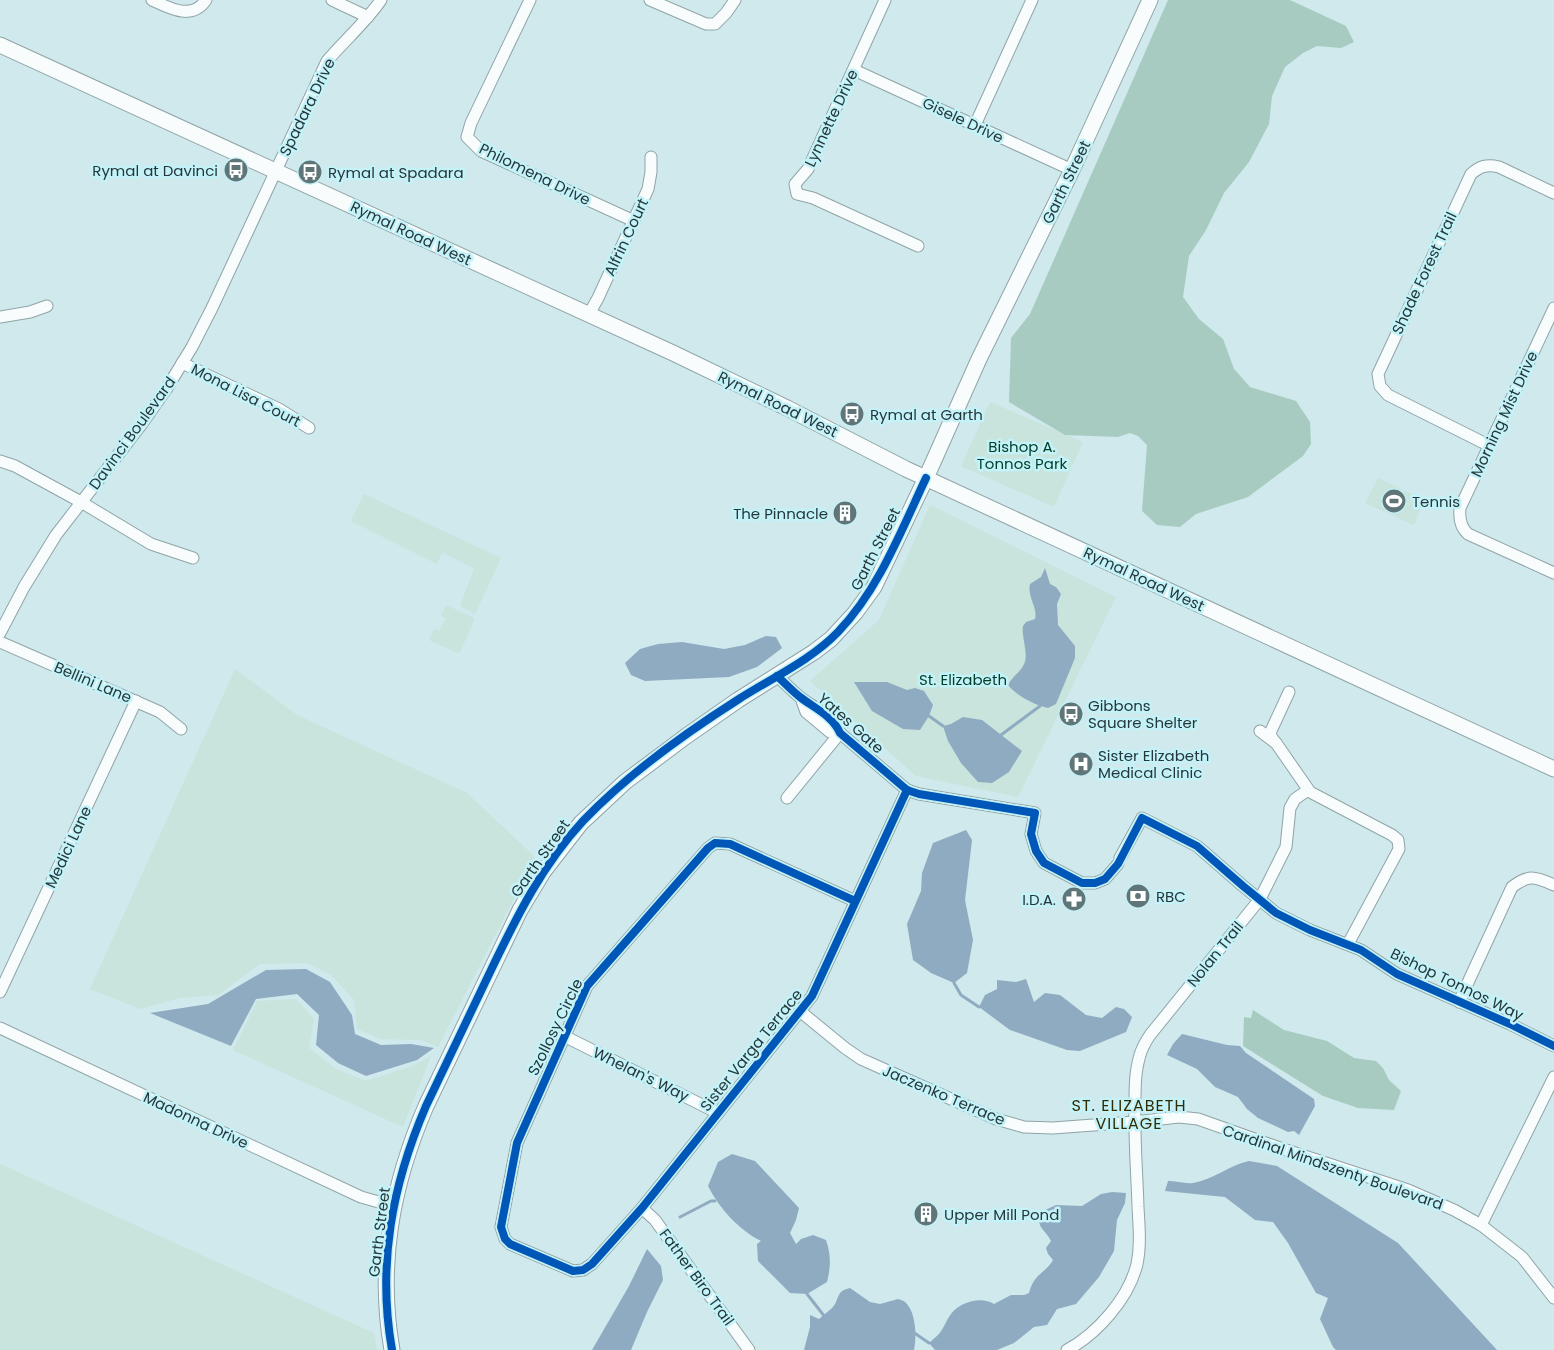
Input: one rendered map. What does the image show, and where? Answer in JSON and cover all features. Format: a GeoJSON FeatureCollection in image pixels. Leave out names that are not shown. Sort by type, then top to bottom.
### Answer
{"type":"FeatureCollection","features":[{"type":"Feature","properties":{"kind":"main road","name":"Garth Street"},"geometry":{"type":"LineString","coordinates":[[392,1350],[385,1282],[388,1242],[394,1206],[409,1148],[426,1106],[520,910],[543,872],[581,823],[625,782],[738,700],[831,639],[861,606],[874,587],[926,478],[979,359],[1072,170],[1150,0]]}},
{"type":"Feature","properties":{"kind":"main road","name":"Rymal Road West"},"geometry":{"type":"LineString","coordinates":[[0,45],[673,352],[926,478],[1554,769]]}},
{"type":"Feature","properties":{"kind":"street"},"geometry":{"type":"LineString","coordinates":[[152,0],[176,12],[190,12],[202,5],[206,0]]}},
{"type":"Feature","properties":{"kind":"street"},"geometry":{"type":"LineString","coordinates":[[332,0],[368,17]]}},
{"type":"Feature","properties":{"kind":"street","name":"Spadara Drive"},"geometry":{"type":"LineString","coordinates":[[276,171],[327,61],[344,40],[368,17],[381,0]]}},
{"type":"Feature","properties":{"kind":"street","name":"Philomena Drive"},"geometry":{"type":"LineString","coordinates":[[530,0],[471,123],[467,138],[481,151],[634,221]]}},
{"type":"Feature","properties":{"kind":"street"},"geometry":{"type":"LineString","coordinates":[[650,0],[706,24],[715,24],[726,14],[735,0]]}},
{"type":"Feature","properties":{"kind":"street","name":"Lynnette Drive"},"geometry":{"type":"LineString","coordinates":[[885,0],[808,169],[794,184],[796,194],[813,198],[918,246]]}},
{"type":"Feature","properties":{"kind":"street"},"geometry":{"type":"LineString","coordinates":[[975,125],[1032,0]]}},
{"type":"Feature","properties":{"kind":"street","name":"Gisele Drive"},"geometry":{"type":"LineString","coordinates":[[854,70],[1072,170]]}},
{"type":"Feature","properties":{"kind":"street","name":"Alfrin Court"},"geometry":{"type":"LineString","coordinates":[[589,314],[648,189],[652,172],[651,157]]}},
{"type":"Feature","properties":{"kind":"street","name":"Shade Forest Trail"},"geometry":{"type":"LineString","coordinates":[[1488,445],[1388,395],[1380,386],[1378,380],[1380,368],[1466,180],[1476,169],[1484,166],[1499,167],[1554,193]]}},
{"type":"Feature","properties":{"kind":"street","name":"Davinci Boulevard"},"geometry":{"type":"LineString","coordinates":[[0,633],[35,568],[62,527],[141,426],[182,363],[212,308],[276,171]]}},
{"type":"Feature","properties":{"kind":"street"},"geometry":{"type":"LineString","coordinates":[[0,317],[30,312],[48,306]]}},
{"type":"Feature","properties":{"kind":"street","name":"Morning Mist Drive"},"geometry":{"type":"LineString","coordinates":[[1554,308],[1460,508],[1462,529],[1468,534],[1554,573]]}},
{"type":"Feature","properties":{"kind":"street","name":"Mona Lisa Court"},"geometry":{"type":"LineString","coordinates":[[182,363],[279,408],[309,428]]}},
{"type":"Feature","properties":{"kind":"street"},"geometry":{"type":"LineString","coordinates":[[0,460],[15,466],[81,502],[151,544],[192,558]]}},
{"type":"Feature","properties":{"kind":"street","name":"Bellini Lane"},"geometry":{"type":"LineString","coordinates":[[0,642],[160,712],[182,729]]}},
{"type":"Feature","properties":{"kind":"street","name":"Yates Gate"},"geometry":{"type":"LineString","coordinates":[[777,676],[801,698],[806,712],[830,732],[840,733],[907,790]]}},
{"type":"Feature","properties":{"kind":"street"},"geometry":{"type":"LineString","coordinates":[[1289,692],[1270,735],[1308,790],[1398,840],[1399,849],[1348,944]]}},
{"type":"Feature","properties":{"kind":"street","name":"Medici Lane"},"geometry":{"type":"LineString","coordinates":[[0,992],[136,701]]}},
{"type":"Feature","properties":{"kind":"street"},"geometry":{"type":"LineString","coordinates":[[1260,731],[1276,744]]}},
{"type":"Feature","properties":{"kind":"street","name":"Yates Gate"},"geometry":{"type":"LineString","coordinates":[[787,798],[840,733]]}},
{"type":"Feature","properties":{"kind":"street","name":"Bishop Tonnos Way"},"geometry":{"type":"LineString","coordinates":[[907,790],[919,794],[1035,813],[1031,834],[1036,852],[1044,863],[1082,883],[1105,880],[1119,861],[1142,818],[1197,846],[1276,913],[1310,930],[1361,950],[1397,974],[1510,1024],[1554,1046]]}},
{"type":"Feature","properties":{"kind":"street","name":"Sister Varga Terrace"},"geometry":{"type":"LineString","coordinates":[[583,1270],[592,1264],[642,1208],[812,996],[907,790]]}},
{"type":"Feature","properties":{"kind":"street","name":"Nolan Trail"},"geometry":{"type":"LineString","coordinates":[[1134,1122],[1135,1078],[1140,1055],[1150,1035],[1260,899],[1286,847],[1290,808],[1295,799],[1308,790]]}},
{"type":"Feature","properties":{"kind":"street","name":"Szollosy Circle"},"geometry":{"type":"LineString","coordinates":[[583,1270],[573,1271],[510,1244],[505,1239],[501,1227],[517,1143],[587,986],[708,848],[715,843],[730,844],[855,901]]}},
{"type":"Feature","properties":{"kind":"street"},"geometry":{"type":"LineString","coordinates":[[1459,1002],[1512,887],[1521,880],[1535,877],[1554,885]]}},
{"type":"Feature","properties":{"kind":"street","name":"Jaczenko Terrace"},"geometry":{"type":"LineString","coordinates":[[801,1012],[861,1059],[996,1119],[1024,1127],[1053,1128],[1134,1122],[1179,1116],[1198,1119]]}},
{"type":"Feature","properties":{"kind":"street","name":"Madonna Drive"},"geometry":{"type":"LineString","coordinates":[[0,1028],[360,1197],[394,1206]]}},
{"type":"Feature","properties":{"kind":"street","name":"Whelan's Way"},"geometry":{"type":"LineString","coordinates":[[564,1036],[718,1113]]}},
{"type":"Feature","properties":{"kind":"street"},"geometry":{"type":"LineString","coordinates":[[1481,1225],[1554,1077]]}},
{"type":"Feature","properties":{"kind":"street","name":"Cardinal Mindszenty Boulevard"},"geometry":{"type":"LineString","coordinates":[[1198,1119],[1276,1147],[1408,1190],[1447,1207],[1481,1225],[1522,1257],[1554,1298]]}},
{"type":"Feature","properties":{"kind":"street"},"geometry":{"type":"LineString","coordinates":[[1067,1350],[1094,1332],[1112,1312],[1129,1286],[1137,1265],[1140,1242],[1134,1122]]}},
{"type":"Feature","properties":{"kind":"street","name":"Father Biro Trail"},"geometry":{"type":"LineString","coordinates":[[642,1208],[656,1220],[749,1350]]}},
{"type":"Feature","properties":{"kind":"green space"},"geometry":{"type":"Polygon","coordinates":[[[1168,0],[1290,0],[1346,26],[1354,42],[1341,48],[1317,46],[1303,53],[1285,67],[1272,96],[1269,124],[1249,162],[1224,193],[1206,230],[1189,256],[1183,297],[1199,319],[1223,339],[1234,369],[1250,387],[1296,401],[1310,422],[1311,444],[1303,456],[1248,497],[1196,514],[1180,527],[1157,525],[1142,511],[1147,445],[1138,436],[1130,433],[1118,437],[1065,435],[1009,402],[1011,338],[1030,314],[1168,0]]]}},
{"type":"Feature","properties":{"kind":"green space","name":"Bishop A. Tonnos Park"},"geometry":{"type":"Polygon","coordinates":[[[990,402],[1083,442],[1054,507],[961,466],[990,402]]]}},
{"type":"Feature","properties":{"kind":"green space","name":"Tennis"},"geometry":{"type":"Polygon","coordinates":[[[1378,478],[1424,500],[1414,525],[1365,503],[1378,478]]]}},
{"type":"Feature","properties":{"kind":"green space"},"geometry":{"type":"Polygon","coordinates":[[[364,494],[501,558],[475,614],[460,606],[474,569],[442,552],[437,564],[351,521],[364,494]]]}},
{"type":"Feature","properties":{"kind":"green space","name":"St. Elizabeth"},"geometry":{"type":"Polygon","coordinates":[[[930,505],[1116,597],[1018,797],[916,776],[810,681],[879,620],[930,505]]]}},
{"type":"Feature","properties":{"kind":"green space"},"geometry":{"type":"Polygon","coordinates":[[[446,605],[474,618],[460,652],[457,653],[429,640],[434,629],[439,631],[446,618],[441,616],[446,605]]]}},
{"type":"Feature","properties":{"kind":"green space"},"geometry":{"type":"Polygon","coordinates":[[[235,669],[297,715],[467,793],[535,857],[438,1047],[421,1040],[380,1039],[357,1029],[354,1000],[331,975],[308,963],[260,964],[218,995],[180,998],[140,1009],[90,989],[235,669]]]}},
{"type":"Feature","properties":{"kind":"green space"},"geometry":{"type":"Polygon","coordinates":[[[296,999],[314,1019],[309,1048],[336,1069],[366,1081],[412,1066],[431,1056],[403,1127],[233,1050],[257,1001],[296,999]]]}},
{"type":"Feature","properties":{"kind":"green space"},"geometry":{"type":"Polygon","coordinates":[[[1253,1010],[1284,1030],[1327,1041],[1354,1058],[1376,1061],[1383,1068],[1389,1080],[1401,1091],[1394,1110],[1358,1108],[1323,1096],[1243,1046],[1244,1017],[1251,1018],[1253,1010]]]}},
{"type":"Feature","properties":{"kind":"green space"},"geometry":{"type":"Polygon","coordinates":[[[0,1164],[374,1333],[377,1350],[0,1350],[0,1164]]]}},
{"type":"Feature","properties":{"kind":"water"},"geometry":{"type":"Polygon","coordinates":[[[1045,568],[1050,584],[1056,587],[1061,594],[1057,604],[1058,625],[1075,646],[1075,658],[1056,704],[1048,708],[1026,700],[1008,685],[1025,662],[1026,652],[1023,626],[1026,622],[1035,619],[1036,615],[1029,589],[1030,584],[1041,577],[1045,568]]]}},
{"type":"Feature","properties":{"kind":"water"},"geometry":{"type":"Polygon","coordinates":[[[766,636],[776,637],[782,648],[757,667],[729,677],[645,681],[631,675],[625,663],[640,649],[658,644],[682,642],[724,649],[745,645],[766,636]]]}},
{"type":"Feature","properties":{"kind":"water"},"geometry":{"type":"Polygon","coordinates":[[[854,682],[887,682],[907,690],[915,688],[924,691],[933,705],[929,716],[920,730],[903,729],[872,711],[854,682]]]}},
{"type":"Feature","properties":{"kind":"water"},"geometry":{"type":"Polygon","coordinates":[[[963,717],[982,720],[1022,751],[1009,772],[992,783],[978,782],[961,763],[948,741],[943,726],[963,717]]]}},
{"type":"Feature","properties":{"kind":"water"},"geometry":{"type":"Polygon","coordinates":[[[966,830],[972,840],[965,900],[973,940],[967,973],[954,983],[931,973],[913,960],[907,924],[921,891],[922,873],[933,843],[966,830]]]}},
{"type":"Feature","properties":{"kind":"water"},"geometry":{"type":"Polygon","coordinates":[[[306,969],[330,982],[352,1015],[355,1034],[381,1045],[411,1044],[434,1048],[417,1060],[366,1076],[338,1063],[316,1045],[319,1015],[297,994],[256,999],[231,1046],[150,1013],[208,1004],[266,970],[306,969]]]}},
{"type":"Feature","properties":{"kind":"water"},"geometry":{"type":"Polygon","coordinates":[[[1026,979],[1034,1002],[1045,993],[1060,995],[1086,1015],[1102,1018],[1116,1007],[1124,1009],[1132,1017],[1126,1032],[1080,1051],[1067,1050],[1010,1030],[979,1007],[985,995],[997,989],[997,980],[1016,982],[1026,979]]]}},
{"type":"Feature","properties":{"kind":"water"},"geometry":{"type":"Polygon","coordinates":[[[1182,1034],[1227,1045],[1240,1046],[1246,1053],[1314,1099],[1315,1106],[1299,1135],[1294,1131],[1288,1132],[1258,1118],[1247,1109],[1238,1097],[1215,1087],[1197,1069],[1167,1055],[1173,1044],[1182,1034]]]}},
{"type":"Feature","properties":{"kind":"water"},"geometry":{"type":"Polygon","coordinates":[[[732,1154],[755,1161],[799,1208],[790,1233],[796,1244],[801,1239],[813,1235],[826,1240],[830,1261],[827,1282],[807,1294],[790,1293],[758,1261],[757,1244],[761,1241],[745,1231],[730,1218],[708,1186],[718,1162],[732,1154]]]}},
{"type":"Feature","properties":{"kind":"water"},"geometry":{"type":"Polygon","coordinates":[[[1249,1161],[1277,1166],[1398,1243],[1497,1350],[1336,1350],[1320,1319],[1328,1298],[1316,1293],[1288,1243],[1273,1222],[1255,1220],[1225,1197],[1165,1191],[1168,1181],[1190,1183],[1200,1181],[1249,1161]]]}},
{"type":"Feature","properties":{"kind":"water"},"geometry":{"type":"Polygon","coordinates":[[[1112,1192],[1126,1193],[1125,1203],[1117,1220],[1114,1251],[1099,1277],[1076,1304],[1057,1309],[1047,1325],[1034,1327],[1014,1343],[997,1350],[935,1350],[929,1343],[940,1333],[951,1314],[960,1306],[977,1300],[994,1304],[1011,1295],[1029,1293],[1034,1281],[1053,1260],[1046,1248],[1051,1241],[1039,1222],[1041,1212],[1056,1205],[1082,1206],[1101,1194],[1112,1192]]]}},
{"type":"Feature","properties":{"kind":"water"},"geometry":{"type":"Polygon","coordinates":[[[647,1249],[661,1266],[663,1280],[631,1350],[592,1350],[629,1286],[647,1249]]]}},
{"type":"Feature","properties":{"kind":"water"},"geometry":{"type":"Polygon","coordinates":[[[850,1288],[870,1302],[880,1304],[898,1299],[905,1302],[909,1306],[913,1318],[915,1332],[914,1350],[804,1350],[810,1327],[810,1315],[819,1319],[832,1308],[842,1291],[850,1288]]]}},
{"type":"Feature","properties":{"kind":"waterway"},"geometry":{"type":"LineString","coordinates":[[1001,735],[1040,706]]}},
{"type":"Feature","properties":{"kind":"waterway"},"geometry":{"type":"LineString","coordinates":[[929,716],[943,726]]}},
{"type":"Feature","properties":{"kind":"waterway"},"geometry":{"type":"LineString","coordinates":[[954,983],[961,995],[979,1007]]}},
{"type":"Feature","properties":{"kind":"waterway"},"geometry":{"type":"LineString","coordinates":[[680,1217],[711,1201],[715,1201]]}},
{"type":"Feature","properties":{"kind":"waterway"},"geometry":{"type":"LineString","coordinates":[[807,1294],[825,1317]]}},
{"type":"Feature","properties":{"kind":"waterway"},"geometry":{"type":"LineString","coordinates":[[913,1332],[929,1343]]}},
{"type":"Feature","properties":{"kind":"cycle path"},"geometry":{"type":"LineString","coordinates":[[392,1350],[386,1287],[387,1256],[396,1195],[404,1165],[426,1106],[501,949],[543,873],[583,821],[638,771],[678,740],[739,699],[804,660],[838,632],[866,597],[888,559],[926,478]]}},
{"type":"Feature","properties":{"kind":"cycle path"},"geometry":{"type":"LineString","coordinates":[[777,676],[797,695],[828,717],[840,733],[907,790],[919,794],[1035,813],[1031,834],[1036,851],[1044,863],[1082,883],[1095,883],[1105,879],[1118,864],[1142,818],[1197,846],[1276,913],[1310,930],[1361,950],[1397,974],[1510,1024],[1554,1046]]}},
{"type":"Feature","properties":{"kind":"cycle path"},"geometry":{"type":"LineString","coordinates":[[855,901],[730,844],[715,843],[708,848],[587,986],[517,1143],[501,1227],[505,1239],[510,1244],[573,1271],[583,1270],[592,1264],[642,1208],[812,996],[907,790]]}},
{"type":"Feature","properties":{"kind":"place","name":"Rymal at Davinci"},"geometry":{"type":"Point","coordinates":[236,170]}},
{"type":"Feature","properties":{"kind":"place","name":"Rymal at Spadara"},"geometry":{"type":"Point","coordinates":[310,172]}},
{"type":"Feature","properties":{"kind":"place","name":"Rymal at Garth"},"geometry":{"type":"Point","coordinates":[852,414]}},
{"type":"Feature","properties":{"kind":"place","name":"Tennis"},"geometry":{"type":"Point","coordinates":[1394,501]}},
{"type":"Feature","properties":{"kind":"place","name":"The Pinnacle"},"geometry":{"type":"Point","coordinates":[845,513]}},
{"type":"Feature","properties":{"kind":"place","name":"Gibbons Square Shelter"},"geometry":{"type":"Point","coordinates":[1071,714]}},
{"type":"Feature","properties":{"kind":"place","name":"Sister Elizabeth Medical Clinic"},"geometry":{"type":"Point","coordinates":[1081,764]}},
{"type":"Feature","properties":{"kind":"place","name":"RBC"},"geometry":{"type":"Point","coordinates":[1138,896]}},
{"type":"Feature","properties":{"kind":"place","name":"I.D.A."},"geometry":{"type":"Point","coordinates":[1074,899]}},
{"type":"Feature","properties":{"kind":"place","name":"Upper Mill Pond"},"geometry":{"type":"Point","coordinates":[926,1214]}},
{"type":"Feature","properties":{"kind":"district","name":"ST. ELIZABETH VILLAGE"},"geometry":{"type":"Point","coordinates":[1129,1114]}}]}
